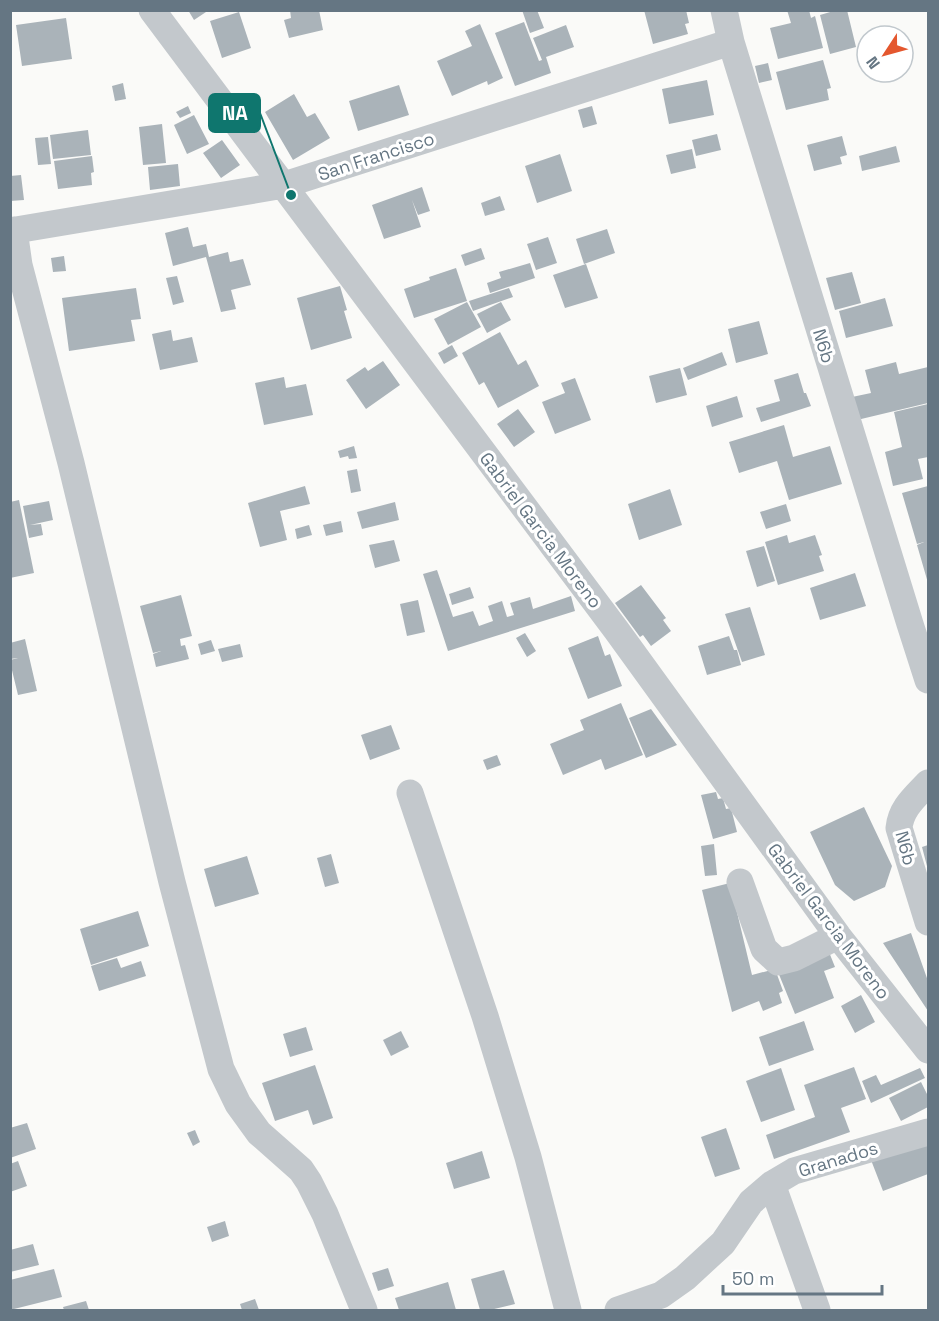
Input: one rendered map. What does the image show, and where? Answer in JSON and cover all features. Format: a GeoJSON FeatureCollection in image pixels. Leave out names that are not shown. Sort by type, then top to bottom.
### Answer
{"type":"FeatureCollection","features":[{"type":"Feature","properties":{"kind":"street","name":"Gabriel Garcia Moreno"},"geometry":{"type":"LineString","coordinates":[[152,10],[610,622],[838,936],[928,1050]]}},
{"type":"Feature","properties":{"kind":"street","name":"N6b"},"geometry":{"type":"LineString","coordinates":[[724,10],[731,42],[919,622],[928,680]]}},
{"type":"Feature","properties":{"kind":"street","name":"San Francisco"},"geometry":{"type":"LineString","coordinates":[[12,230],[284,185],[731,42]]}},
{"type":"Feature","properties":{"kind":"street"},"geometry":{"type":"LineString","coordinates":[[12,230],[172,882],[221,1069],[238,1104],[259,1133],[301,1170],[309,1182],[325,1214],[364,1311]]}},
{"type":"Feature","properties":{"kind":"street","name":"N6b"},"geometry":{"type":"LineString","coordinates":[[928,783],[905,808],[900,818],[899,828],[928,922]]}},
{"type":"Feature","properties":{"kind":"street"},"geometry":{"type":"LineString","coordinates":[[410,793],[481,1005],[528,1157],[568,1311]]}},
{"type":"Feature","properties":{"kind":"street"},"geometry":{"type":"LineString","coordinates":[[740,882],[764,949],[778,962],[794,958],[838,936]]}},
{"type":"Feature","properties":{"kind":"street","name":"Granados"},"geometry":{"type":"LineString","coordinates":[[618,1311],[661,1295],[685,1278],[723,1243],[751,1202],[794,1171],[928,1132]]}},
{"type":"Feature","properties":{"kind":"street"},"geometry":{"type":"LineString","coordinates":[[772,1185],[817,1311]]}},
{"type":"Feature","properties":{"kind":"building"},"geometry":{"type":"Polygon","coordinates":[[[188,10],[209,10],[194,20],[188,10]]]}},
{"type":"Feature","properties":{"kind":"building"},"geometry":{"type":"Polygon","coordinates":[[[290,10],[319,10],[323,30],[289,38],[284,20],[291,18],[290,10]]]}},
{"type":"Feature","properties":{"kind":"building"},"geometry":{"type":"Polygon","coordinates":[[[522,10],[537,10],[544,28],[530,33],[522,10]]]}},
{"type":"Feature","properties":{"kind":"building"},"geometry":{"type":"Polygon","coordinates":[[[644,10],[686,10],[689,23],[685,24],[688,34],[653,44],[644,10]]]}},
{"type":"Feature","properties":{"kind":"building"},"geometry":{"type":"Polygon","coordinates":[[[787,10],[809,10],[811,18],[815,16],[823,48],[778,59],[770,28],[791,23],[787,10]]]}},
{"type":"Feature","properties":{"kind":"building"},"geometry":{"type":"Polygon","coordinates":[[[837,10],[847,10],[855,47],[830,54],[820,15],[837,10]]]}},
{"type":"Feature","properties":{"kind":"building"},"geometry":{"type":"Polygon","coordinates":[[[239,12],[251,48],[222,58],[210,21],[239,12]]]}},
{"type":"Feature","properties":{"kind":"building"},"geometry":{"type":"Polygon","coordinates":[[[66,18],[72,59],[22,66],[16,25],[66,18]]]}},
{"type":"Feature","properties":{"kind":"building"},"geometry":{"type":"Polygon","coordinates":[[[524,22],[539,61],[542,60],[533,38],[566,25],[574,47],[546,57],[551,73],[515,86],[495,33],[524,22]]]}},
{"type":"Feature","properties":{"kind":"building"},"geometry":{"type":"Polygon","coordinates":[[[480,24],[503,78],[488,85],[487,81],[452,96],[437,61],[472,46],[465,31],[480,24]]]}},
{"type":"Feature","properties":{"kind":"building"},"geometry":{"type":"Polygon","coordinates":[[[823,60],[831,88],[827,89],[829,100],[786,110],[776,72],[823,60]]]}},
{"type":"Feature","properties":{"kind":"building"},"geometry":{"type":"Polygon","coordinates":[[[768,63],[772,80],[759,83],[755,66],[768,63]]]}},
{"type":"Feature","properties":{"kind":"building"},"geometry":{"type":"Polygon","coordinates":[[[707,80],[714,115],[669,124],[662,89],[707,80]]]}},
{"type":"Feature","properties":{"kind":"building"},"geometry":{"type":"Polygon","coordinates":[[[123,83],[126,99],[115,101],[112,86],[123,83]]]}},
{"type":"Feature","properties":{"kind":"building"},"geometry":{"type":"Polygon","coordinates":[[[399,85],[409,115],[358,131],[349,101],[399,85]]]}},
{"type":"Feature","properties":{"kind":"building"},"geometry":{"type":"Polygon","coordinates":[[[294,94],[307,117],[315,113],[330,138],[293,160],[265,112],[294,94]]]}},
{"type":"Feature","properties":{"kind":"building"},"geometry":{"type":"Polygon","coordinates":[[[188,106],[191,113],[180,118],[176,112],[188,106]]]}},
{"type":"Feature","properties":{"kind":"building"},"geometry":{"type":"Polygon","coordinates":[[[592,106],[597,124],[583,128],[578,110],[592,106]]]}},
{"type":"Feature","properties":{"kind":"building"},"geometry":{"type":"Polygon","coordinates":[[[194,115],[209,144],[187,154],[174,125],[194,115]]]}},
{"type":"Feature","properties":{"kind":"building"},"geometry":{"type":"Polygon","coordinates":[[[162,124],[166,163],[143,165],[139,127],[162,124]]]}},
{"type":"Feature","properties":{"kind":"building"},"geometry":{"type":"Polygon","coordinates":[[[88,130],[91,155],[53,159],[50,135],[88,130]]]}},
{"type":"Feature","properties":{"kind":"building"},"geometry":{"type":"Polygon","coordinates":[[[717,134],[721,150],[696,156],[692,140],[717,134]]]}},
{"type":"Feature","properties":{"kind":"building"},"geometry":{"type":"Polygon","coordinates":[[[842,136],[847,155],[840,157],[842,164],[814,171],[807,145],[842,136]]]}},
{"type":"Feature","properties":{"kind":"building"},"geometry":{"type":"Polygon","coordinates":[[[48,137],[51,164],[38,165],[35,138],[48,137]]]}},
{"type":"Feature","properties":{"kind":"building"},"geometry":{"type":"Polygon","coordinates":[[[222,140],[240,165],[221,178],[203,153],[222,140]]]}},
{"type":"Feature","properties":{"kind":"building"},"geometry":{"type":"Polygon","coordinates":[[[896,146],[900,162],[862,171],[859,156],[896,146]]]}},
{"type":"Feature","properties":{"kind":"building"},"geometry":{"type":"Polygon","coordinates":[[[692,149],[696,168],[671,174],[666,155],[692,149]]]}},
{"type":"Feature","properties":{"kind":"building"},"geometry":{"type":"Polygon","coordinates":[[[560,154],[572,191],[537,203],[525,166],[560,154]]]}},
{"type":"Feature","properties":{"kind":"building"},"geometry":{"type":"Polygon","coordinates":[[[92,156],[94,172],[91,173],[92,185],[58,189],[54,161],[92,156]]]}},
{"type":"Feature","properties":{"kind":"building"},"geometry":{"type":"Polygon","coordinates":[[[178,164],[180,186],[150,190],[148,167],[178,164]]]}},
{"type":"Feature","properties":{"kind":"building"},"geometry":{"type":"Polygon","coordinates":[[[21,175],[24,200],[10,201],[10,176],[21,175]]]}},
{"type":"Feature","properties":{"kind":"building"},"geometry":{"type":"Polygon","coordinates":[[[422,187],[430,211],[418,215],[412,200],[421,227],[384,239],[372,205],[422,187]]]}},
{"type":"Feature","properties":{"kind":"building"},"geometry":{"type":"Polygon","coordinates":[[[500,196],[505,210],[485,216],[481,203],[500,196]]]}},
{"type":"Feature","properties":{"kind":"building"},"geometry":{"type":"Polygon","coordinates":[[[188,227],[193,247],[206,244],[209,257],[228,252],[230,262],[243,259],[251,285],[231,290],[236,309],[221,312],[206,257],[173,266],[165,233],[188,227]]]}},
{"type":"Feature","properties":{"kind":"building"},"geometry":{"type":"Polygon","coordinates":[[[607,229],[615,253],[584,264],[576,239],[607,229]]]}},
{"type":"Feature","properties":{"kind":"building"},"geometry":{"type":"Polygon","coordinates":[[[548,237],[557,263],[536,270],[527,244],[548,237]]]}},
{"type":"Feature","properties":{"kind":"building"},"geometry":{"type":"Polygon","coordinates":[[[481,248],[485,259],[465,266],[461,255],[481,248]]]}},
{"type":"Feature","properties":{"kind":"building"},"geometry":{"type":"Polygon","coordinates":[[[64,256],[66,271],[53,272],[51,258],[64,256]]]}},
{"type":"Feature","properties":{"kind":"building"},"geometry":{"type":"Polygon","coordinates":[[[530,263],[535,278],[490,293],[487,283],[501,278],[499,272],[530,263]]]}},
{"type":"Feature","properties":{"kind":"building"},"geometry":{"type":"Polygon","coordinates":[[[586,264],[598,298],[565,308],[553,275],[586,264]]]}},
{"type":"Feature","properties":{"kind":"building"},"geometry":{"type":"Polygon","coordinates":[[[456,268],[467,301],[414,318],[404,289],[456,268]]]}},
{"type":"Feature","properties":{"kind":"building"},"geometry":{"type":"Polygon","coordinates":[[[852,272],[861,303],[835,310],[826,278],[852,272]]]}},
{"type":"Feature","properties":{"kind":"building"},"geometry":{"type":"Polygon","coordinates":[[[177,276],[184,302],[173,305],[166,278],[177,276]]]}},
{"type":"Feature","properties":{"kind":"building"},"geometry":{"type":"Polygon","coordinates":[[[340,286],[352,338],[311,350],[297,298],[340,286]]]}},
{"type":"Feature","properties":{"kind":"building"},"geometry":{"type":"Polygon","coordinates":[[[136,288],[141,319],[131,320],[135,341],[69,351],[62,298],[136,288]]]}},
{"type":"Feature","properties":{"kind":"building"},"geometry":{"type":"Polygon","coordinates":[[[509,288],[513,297],[473,311],[469,301],[509,288]]]}},
{"type":"Feature","properties":{"kind":"building"},"geometry":{"type":"Polygon","coordinates":[[[885,298],[893,326],[846,338],[839,311],[885,298]]]}},
{"type":"Feature","properties":{"kind":"building"},"geometry":{"type":"Polygon","coordinates":[[[467,302],[481,327],[448,345],[434,319],[467,302]]]}},
{"type":"Feature","properties":{"kind":"building"},"geometry":{"type":"Polygon","coordinates":[[[501,302],[511,320],[487,333],[477,314],[501,302]]]}},
{"type":"Feature","properties":{"kind":"building"},"geometry":{"type":"Polygon","coordinates":[[[759,321],[768,354],[736,363],[728,329],[759,321]]]}},
{"type":"Feature","properties":{"kind":"building"},"geometry":{"type":"Polygon","coordinates":[[[171,330],[173,341],[192,337],[198,362],[160,370],[152,334],[171,330]]]}},
{"type":"Feature","properties":{"kind":"building"},"geometry":{"type":"Polygon","coordinates":[[[500,332],[518,365],[526,360],[539,386],[498,408],[484,382],[479,385],[462,353],[500,332]]]}},
{"type":"Feature","properties":{"kind":"building"},"geometry":{"type":"Polygon","coordinates":[[[452,345],[458,356],[444,364],[438,353],[452,345]]]}},
{"type":"Feature","properties":{"kind":"building"},"geometry":{"type":"Polygon","coordinates":[[[722,352],[727,365],[688,380],[683,368],[722,352]]]}},
{"type":"Feature","properties":{"kind":"building"},"geometry":{"type":"Polygon","coordinates":[[[383,361],[400,385],[366,409],[346,380],[365,367],[368,371],[383,361]]]}},
{"type":"Feature","properties":{"kind":"building"},"geometry":{"type":"Polygon","coordinates":[[[896,362],[899,374],[928,367],[928,403],[857,420],[852,397],[871,393],[865,370],[896,362]]]}},
{"type":"Feature","properties":{"kind":"building"},"geometry":{"type":"Polygon","coordinates":[[[680,368],[687,395],[656,403],[649,376],[680,368]]]}},
{"type":"Feature","properties":{"kind":"building"},"geometry":{"type":"Polygon","coordinates":[[[798,373],[811,406],[761,422],[756,408],[780,401],[774,380],[798,373]]]}},
{"type":"Feature","properties":{"kind":"building"},"geometry":{"type":"Polygon","coordinates":[[[284,377],[286,388],[306,384],[313,415],[264,425],[255,383],[284,377]]]}},
{"type":"Feature","properties":{"kind":"building"},"geometry":{"type":"Polygon","coordinates":[[[575,378],[591,420],[555,434],[542,402],[565,393],[561,383],[575,378]]]}},
{"type":"Feature","properties":{"kind":"building"},"geometry":{"type":"Polygon","coordinates":[[[737,396],[743,417],[712,427],[706,406],[737,396]]]}},
{"type":"Feature","properties":{"kind":"building"},"geometry":{"type":"Polygon","coordinates":[[[928,404],[928,457],[918,459],[923,479],[893,486],[885,452],[902,447],[894,412],[928,404]]]}},
{"type":"Feature","properties":{"kind":"building"},"geometry":{"type":"Polygon","coordinates":[[[518,409],[535,432],[514,447],[497,424],[518,409]]]}},
{"type":"Feature","properties":{"kind":"building"},"geometry":{"type":"Polygon","coordinates":[[[784,425],[793,457],[830,446],[842,484],[789,500],[777,461],[739,473],[729,442],[784,425]]]}},
{"type":"Feature","properties":{"kind":"building"},"geometry":{"type":"Polygon","coordinates":[[[354,446],[357,458],[349,459],[348,456],[340,458],[338,451],[354,446]]]}},
{"type":"Feature","properties":{"kind":"building"},"geometry":{"type":"Polygon","coordinates":[[[357,469],[361,491],[351,493],[347,471],[357,469]]]}},
{"type":"Feature","properties":{"kind":"building"},"geometry":{"type":"Polygon","coordinates":[[[305,486],[310,504],[280,511],[287,540],[260,547],[248,503],[305,486]]]}},
{"type":"Feature","properties":{"kind":"building"},"geometry":{"type":"Polygon","coordinates":[[[928,486],[928,583],[917,545],[924,542],[917,544],[902,493],[928,486]]]}},
{"type":"Feature","properties":{"kind":"building"},"geometry":{"type":"Polygon","coordinates":[[[670,489],[682,525],[639,540],[628,504],[670,489]]]}},
{"type":"Feature","properties":{"kind":"building"},"geometry":{"type":"Polygon","coordinates":[[[19,500],[34,573],[10,578],[10,502],[19,500]]]}},
{"type":"Feature","properties":{"kind":"building"},"geometry":{"type":"Polygon","coordinates":[[[49,501],[53,520],[30,525],[41,524],[43,535],[29,538],[23,506],[49,501]]]}},
{"type":"Feature","properties":{"kind":"building"},"geometry":{"type":"Polygon","coordinates":[[[395,502],[399,520],[362,529],[357,512],[395,502]]]}},
{"type":"Feature","properties":{"kind":"building"},"geometry":{"type":"Polygon","coordinates":[[[786,504],[791,521],[766,529],[760,512],[786,504]]]}},
{"type":"Feature","properties":{"kind":"building"},"geometry":{"type":"Polygon","coordinates":[[[341,521],[343,532],[326,536],[323,525],[341,521]]]}},
{"type":"Feature","properties":{"kind":"building"},"geometry":{"type":"Polygon","coordinates":[[[309,525],[312,535],[297,539],[295,529],[309,525]]]}},
{"type":"Feature","properties":{"kind":"building"},"geometry":{"type":"Polygon","coordinates":[[[787,535],[789,543],[815,535],[822,555],[819,556],[824,571],[778,585],[765,542],[787,535]]]}},
{"type":"Feature","properties":{"kind":"building"},"geometry":{"type":"Polygon","coordinates":[[[394,540],[400,561],[375,568],[369,545],[394,540]]]}},
{"type":"Feature","properties":{"kind":"building"},"geometry":{"type":"Polygon","coordinates":[[[764,546],[775,581],[757,587],[746,551],[764,546]]]}},
{"type":"Feature","properties":{"kind":"building"},"geometry":{"type":"Polygon","coordinates":[[[437,570],[453,617],[473,611],[479,626],[493,621],[488,606],[502,601],[507,617],[514,615],[510,603],[530,597],[533,609],[571,596],[575,611],[448,651],[423,574],[437,570]]]}},
{"type":"Feature","properties":{"kind":"building"},"geometry":{"type":"Polygon","coordinates":[[[855,573],[866,606],[820,620],[810,588],[855,573]]]}},
{"type":"Feature","properties":{"kind":"building"},"geometry":{"type":"Polygon","coordinates":[[[641,585],[666,618],[663,620],[671,631],[651,646],[643,635],[640,637],[615,603],[641,585]]]}},
{"type":"Feature","properties":{"kind":"building"},"geometry":{"type":"Polygon","coordinates":[[[470,587],[474,598],[452,605],[449,594],[470,587]]]}},
{"type":"Feature","properties":{"kind":"building"},"geometry":{"type":"Polygon","coordinates":[[[181,595],[192,636],[180,639],[181,646],[185,645],[189,659],[156,667],[153,654],[161,651],[153,653],[140,606],[181,595]]]}},
{"type":"Feature","properties":{"kind":"building"},"geometry":{"type":"Polygon","coordinates":[[[418,600],[425,632],[407,636],[400,604],[418,600]]]}},
{"type":"Feature","properties":{"kind":"building"},"geometry":{"type":"Polygon","coordinates":[[[750,607],[765,655],[742,662],[725,614],[750,607]]]}},
{"type":"Feature","properties":{"kind":"building"},"geometry":{"type":"Polygon","coordinates":[[[525,633],[536,651],[527,657],[516,638],[525,633]]]}},
{"type":"Feature","properties":{"kind":"building"},"geometry":{"type":"Polygon","coordinates":[[[598,636],[605,656],[610,654],[622,686],[588,699],[568,648],[598,636]]]}},
{"type":"Feature","properties":{"kind":"building"},"geometry":{"type":"Polygon","coordinates":[[[729,636],[734,650],[737,650],[741,665],[707,675],[698,646],[729,636]]]}},
{"type":"Feature","properties":{"kind":"building"},"geometry":{"type":"Polygon","coordinates":[[[25,639],[37,691],[18,695],[10,660],[18,658],[10,659],[10,643],[25,639]]]}},
{"type":"Feature","properties":{"kind":"building"},"geometry":{"type":"Polygon","coordinates":[[[211,640],[215,651],[201,655],[198,644],[211,640]]]}},
{"type":"Feature","properties":{"kind":"building"},"geometry":{"type":"Polygon","coordinates":[[[240,644],[243,657],[222,662],[218,649],[240,644]]]}},
{"type":"Feature","properties":{"kind":"building"},"geometry":{"type":"Polygon","coordinates":[[[621,703],[643,755],[605,770],[601,759],[563,775],[550,744],[584,730],[580,720],[621,703]]]}},
{"type":"Feature","properties":{"kind":"building"},"geometry":{"type":"Polygon","coordinates":[[[651,709],[677,745],[646,758],[629,718],[651,709]]]}},
{"type":"Feature","properties":{"kind":"building"},"geometry":{"type":"Polygon","coordinates":[[[391,725],[400,749],[370,760],[361,735],[391,725]]]}},
{"type":"Feature","properties":{"kind":"building"},"geometry":{"type":"Polygon","coordinates":[[[497,755],[501,765],[487,770],[483,760],[497,755]]]}},
{"type":"Feature","properties":{"kind":"building"},"geometry":{"type":"Polygon","coordinates":[[[716,792],[718,799],[723,798],[726,809],[731,808],[737,832],[713,839],[701,795],[716,792]]]}},
{"type":"Feature","properties":{"kind":"building"},"geometry":{"type":"Polygon","coordinates":[[[864,807],[892,866],[885,887],[854,901],[835,885],[810,832],[864,807]]]}},
{"type":"Feature","properties":{"kind":"building"},"geometry":{"type":"Polygon","coordinates":[[[714,844],[717,875],[705,876],[701,846],[714,844]]]}},
{"type":"Feature","properties":{"kind":"building"},"geometry":{"type":"Polygon","coordinates":[[[928,845],[928,870],[922,847],[928,845]]]}},
{"type":"Feature","properties":{"kind":"building"},"geometry":{"type":"Polygon","coordinates":[[[331,854],[339,883],[325,887],[317,858],[331,854]]]}},
{"type":"Feature","properties":{"kind":"building"},"geometry":{"type":"Polygon","coordinates":[[[247,856],[259,894],[215,907],[204,869],[247,856]]]}},
{"type":"Feature","properties":{"kind":"building"},"geometry":{"type":"Polygon","coordinates":[[[730,883],[752,975],[775,969],[783,991],[779,993],[782,1003],[763,1011],[759,1001],[732,1012],[702,890],[730,883]]]}},
{"type":"Feature","properties":{"kind":"building"},"geometry":{"type":"Polygon","coordinates":[[[138,911],[149,946],[91,965],[80,929],[138,911]]]}},
{"type":"Feature","properties":{"kind":"building"},"geometry":{"type":"Polygon","coordinates":[[[911,933],[928,981],[928,1011],[883,943],[911,933]]]}},
{"type":"Feature","properties":{"kind":"building"},"geometry":{"type":"Polygon","coordinates":[[[829,952],[835,967],[824,971],[834,998],[795,1014],[778,972],[829,952]]]}},
{"type":"Feature","properties":{"kind":"building"},"geometry":{"type":"Polygon","coordinates":[[[117,958],[121,968],[141,961],[146,976],[99,991],[91,966],[117,958]]]}},
{"type":"Feature","properties":{"kind":"building"},"geometry":{"type":"Polygon","coordinates":[[[861,995],[875,1022],[855,1033],[841,1006],[861,995]]]}},
{"type":"Feature","properties":{"kind":"building"},"geometry":{"type":"Polygon","coordinates":[[[804,1021],[814,1050],[769,1066],[759,1037],[804,1021]]]}},
{"type":"Feature","properties":{"kind":"building"},"geometry":{"type":"Polygon","coordinates":[[[306,1027],[313,1050],[290,1057],[283,1034],[306,1027]]]}},
{"type":"Feature","properties":{"kind":"building"},"geometry":{"type":"Polygon","coordinates":[[[401,1031],[409,1047],[391,1056],[383,1040],[401,1031]]]}},
{"type":"Feature","properties":{"kind":"building"},"geometry":{"type":"Polygon","coordinates":[[[315,1065],[333,1118],[313,1125],[308,1110],[275,1121],[262,1083],[315,1065]]]}},
{"type":"Feature","properties":{"kind":"building"},"geometry":{"type":"Polygon","coordinates":[[[854,1067],[866,1099],[841,1108],[850,1132],[774,1159],[766,1135],[815,1117],[804,1085],[854,1067]]]}},
{"type":"Feature","properties":{"kind":"building"},"geometry":{"type":"Polygon","coordinates":[[[781,1068],[795,1110],[761,1122],[746,1081],[781,1068]]]}},
{"type":"Feature","properties":{"kind":"building"},"geometry":{"type":"Polygon","coordinates":[[[920,1068],[925,1078],[871,1103],[862,1081],[876,1075],[881,1085],[920,1068]]]}},
{"type":"Feature","properties":{"kind":"building"},"geometry":{"type":"Polygon","coordinates":[[[921,1082],[928,1096],[928,1107],[901,1121],[889,1098],[921,1082]]]}},
{"type":"Feature","properties":{"kind":"building"},"geometry":{"type":"Polygon","coordinates":[[[27,1123],[36,1149],[10,1158],[10,1128],[27,1123]]]}},
{"type":"Feature","properties":{"kind":"building"},"geometry":{"type":"Polygon","coordinates":[[[726,1128],[740,1169],[715,1177],[701,1137],[726,1128]]]}},
{"type":"Feature","properties":{"kind":"building"},"geometry":{"type":"Polygon","coordinates":[[[195,1130],[200,1142],[193,1146],[187,1133],[195,1130]]]}},
{"type":"Feature","properties":{"kind":"building"},"geometry":{"type":"Polygon","coordinates":[[[928,1139],[928,1174],[883,1191],[871,1160],[928,1139]]]}},
{"type":"Feature","properties":{"kind":"building"},"geometry":{"type":"Polygon","coordinates":[[[482,1151],[490,1178],[454,1189],[446,1163],[482,1151]]]}},
{"type":"Feature","properties":{"kind":"building"},"geometry":{"type":"Polygon","coordinates":[[[18,1161],[27,1186],[10,1192],[10,1164],[18,1161]]]}},
{"type":"Feature","properties":{"kind":"building"},"geometry":{"type":"Polygon","coordinates":[[[225,1221],[229,1236],[212,1242],[207,1227],[225,1221]]]}},
{"type":"Feature","properties":{"kind":"building"},"geometry":{"type":"Polygon","coordinates":[[[33,1244],[39,1265],[10,1272],[10,1250],[33,1244]]]}},
{"type":"Feature","properties":{"kind":"building"},"geometry":{"type":"Polygon","coordinates":[[[388,1268],[394,1286],[378,1291],[372,1273],[388,1268]]]}},
{"type":"Feature","properties":{"kind":"building"},"geometry":{"type":"Polygon","coordinates":[[[54,1269],[62,1297],[10,1310],[10,1280],[54,1269]]]}},
{"type":"Feature","properties":{"kind":"building"},"geometry":{"type":"Polygon","coordinates":[[[504,1270],[515,1304],[480,1310],[471,1279],[504,1270]]]}},
{"type":"Feature","properties":{"kind":"building"},"geometry":{"type":"Polygon","coordinates":[[[448,1282],[456,1310],[399,1310],[395,1298],[448,1282]]]}},
{"type":"Feature","properties":{"kind":"building"},"geometry":{"type":"Polygon","coordinates":[[[255,1299],[259,1310],[242,1310],[240,1304],[255,1299]]]}},
{"type":"Feature","properties":{"kind":"building"},"geometry":{"type":"Polygon","coordinates":[[[86,1301],[89,1310],[64,1310],[63,1307],[86,1301]]]}},
{"type":"Feature","properties":{"kind":"place","name":"NA"},"geometry":{"type":"Point","coordinates":[291,195]}}]}
